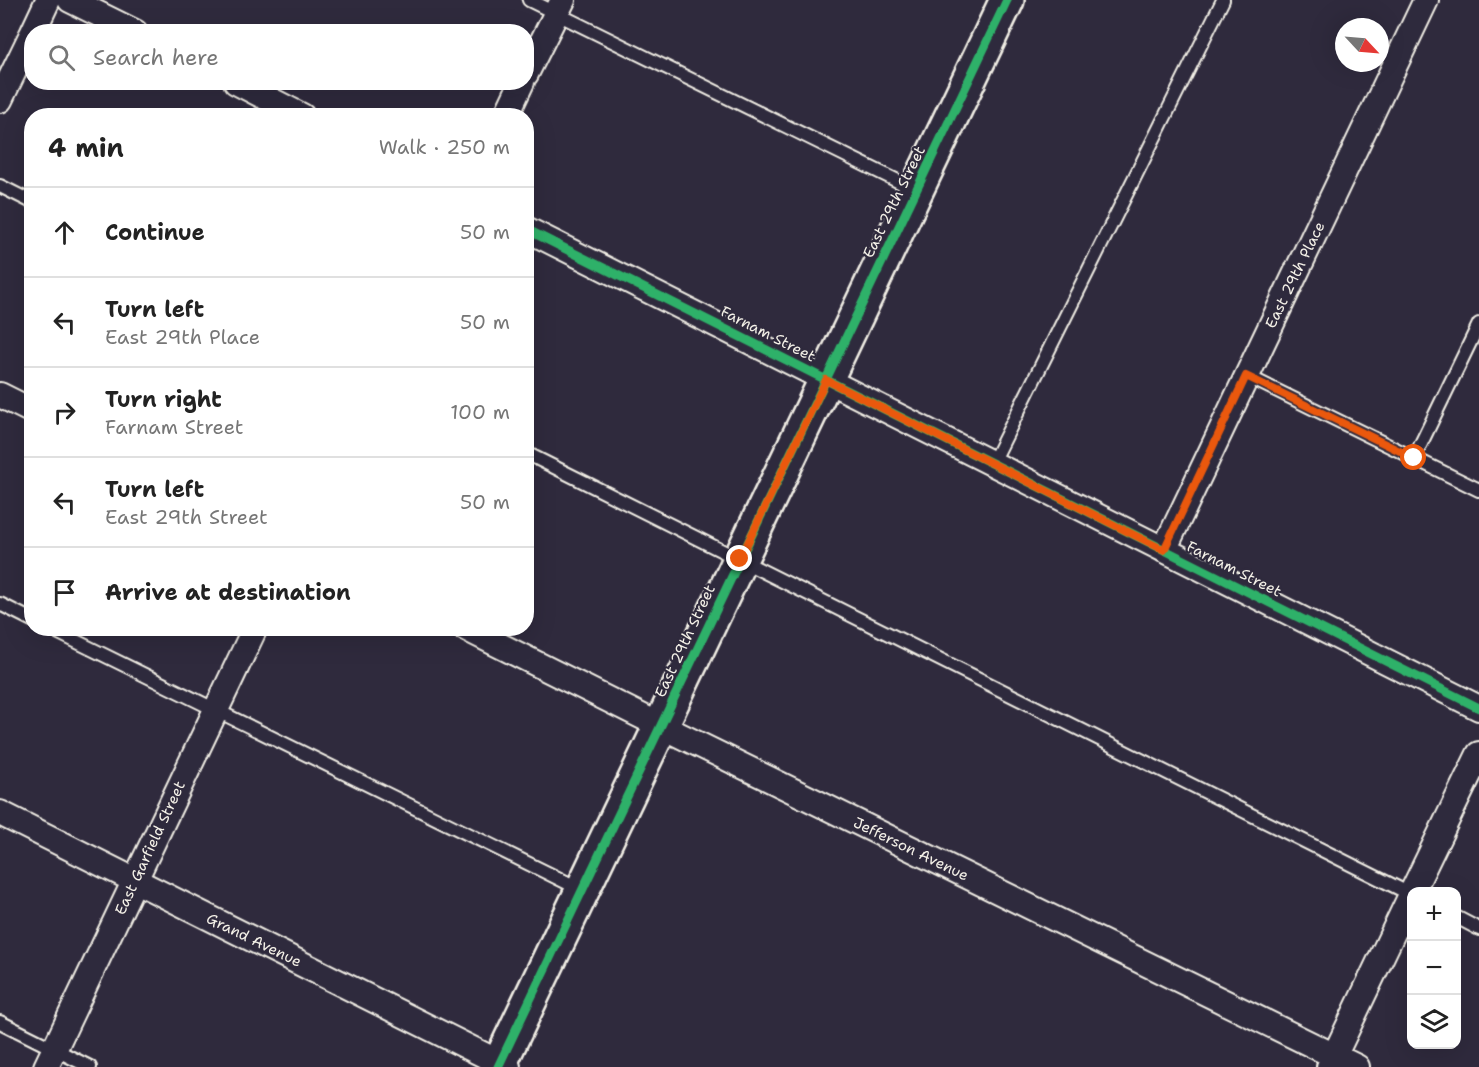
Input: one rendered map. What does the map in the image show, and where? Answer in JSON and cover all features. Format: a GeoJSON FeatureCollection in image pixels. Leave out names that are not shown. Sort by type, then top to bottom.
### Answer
{"type":"FeatureCollection","features":[{"type":"Feature","properties":{"kind":"street"},"geometry":{"type":"LineString","coordinates":[[36,24],[48,0]]}},
{"type":"Feature","properties":{"kind":"street"},"geometry":{"type":"LineString","coordinates":[[70,0],[113,9],[127,24]]}},
{"type":"Feature","properties":{"kind":"street","name":"East 29th Street"},"geometry":{"type":"LineString","coordinates":[[502,1066],[583,890],[1007,0]]}},
{"type":"Feature","properties":{"kind":"street","name":"East 29th Place"},"geometry":{"type":"LineString","coordinates":[[1164,550],[1426,0]]}},
{"type":"Feature","properties":{"kind":"street"},"geometry":{"type":"LineString","coordinates":[[534,58],[560,7]]}},
{"type":"Feature","properties":{"kind":"street"},"geometry":{"type":"LineString","coordinates":[[0,100],[24,50]]}},
{"type":"Feature","properties":{"kind":"street"},"geometry":{"type":"LineString","coordinates":[[252,90],[286,108]]}},
{"type":"Feature","properties":{"kind":"street"},"geometry":{"type":"LineString","coordinates":[[510,108],[518,90]]}},
{"type":"Feature","properties":{"kind":"street","name":"Farnam Street"},"geometry":{"type":"LineString","coordinates":[[534,233],[1479,708]]}},
{"type":"Feature","properties":{"kind":"street"},"geometry":{"type":"LineString","coordinates":[[0,395],[24,407]]}},
{"type":"Feature","properties":{"kind":"street","name":"East Garfield Street"},"geometry":{"type":"LineString","coordinates":[[50,1058],[251,636]]}},
{"type":"Feature","properties":{"kind":"street","name":"Jefferson Avenue"},"geometry":{"type":"LineString","coordinates":[[481,636],[1331,1061],[1357,1067]]}},
{"type":"Feature","properties":{"kind":"street"},"geometry":{"type":"LineString","coordinates":[[1415,887],[1479,754]]}},
{"type":"Feature","properties":{"kind":"street","name":"Grand Avenue"},"geometry":{"type":"LineString","coordinates":[[0,813],[502,1066]]}},
{"type":"Feature","properties":{"kind":"street"},"geometry":{"type":"LineString","coordinates":[[1331,1061],[1407,903]]}},
{"type":"Feature","properties":{"kind":"lane"},"geometry":{"type":"LineString","coordinates":[[529,0],[560,7],[917,190]]}},
{"type":"Feature","properties":{"kind":"lane"},"geometry":{"type":"LineString","coordinates":[[992,464],[1223,0]]}},
{"type":"Feature","properties":{"kind":"lane"},"geometry":{"type":"LineString","coordinates":[[0,186],[24,198]]}},
{"type":"Feature","properties":{"kind":"lane"},"geometry":{"type":"LineString","coordinates":[[1414,458],[1479,324]]}},
{"type":"Feature","properties":{"kind":"lane"},"geometry":{"type":"LineString","coordinates":[[1246,376],[1479,490]]}},
{"type":"Feature","properties":{"kind":"lane"},"geometry":{"type":"LineString","coordinates":[[534,457],[1407,891]]}},
{"type":"Feature","properties":{"kind":"lane"},"geometry":{"type":"LineString","coordinates":[[0,604],[24,616]]}},
{"type":"Feature","properties":{"kind":"lane"},"geometry":{"type":"LineString","coordinates":[[65,636],[583,890]]}},
{"type":"Feature","properties":{"kind":"lane"},"geometry":{"type":"LineString","coordinates":[[1461,920],[1479,929]]}},
{"type":"Feature","properties":{"kind":"lane"},"geometry":{"type":"LineString","coordinates":[[0,1022],[50,1058],[90,1067]]}},
{"type":"Feature","properties":{"kind":"cycle path"},"geometry":{"type":"LineString","coordinates":[[498,1067],[1007,0]]}},
{"type":"Feature","properties":{"kind":"cycle path"},"geometry":{"type":"LineString","coordinates":[[534,233],[1479,708]]}},
{"type":"Feature","properties":{"kind":"route"},"geometry":{"type":"LineString","coordinates":[[740,559],[826,380],[1164,550],[1246,376],[1414,458]]}}]}
